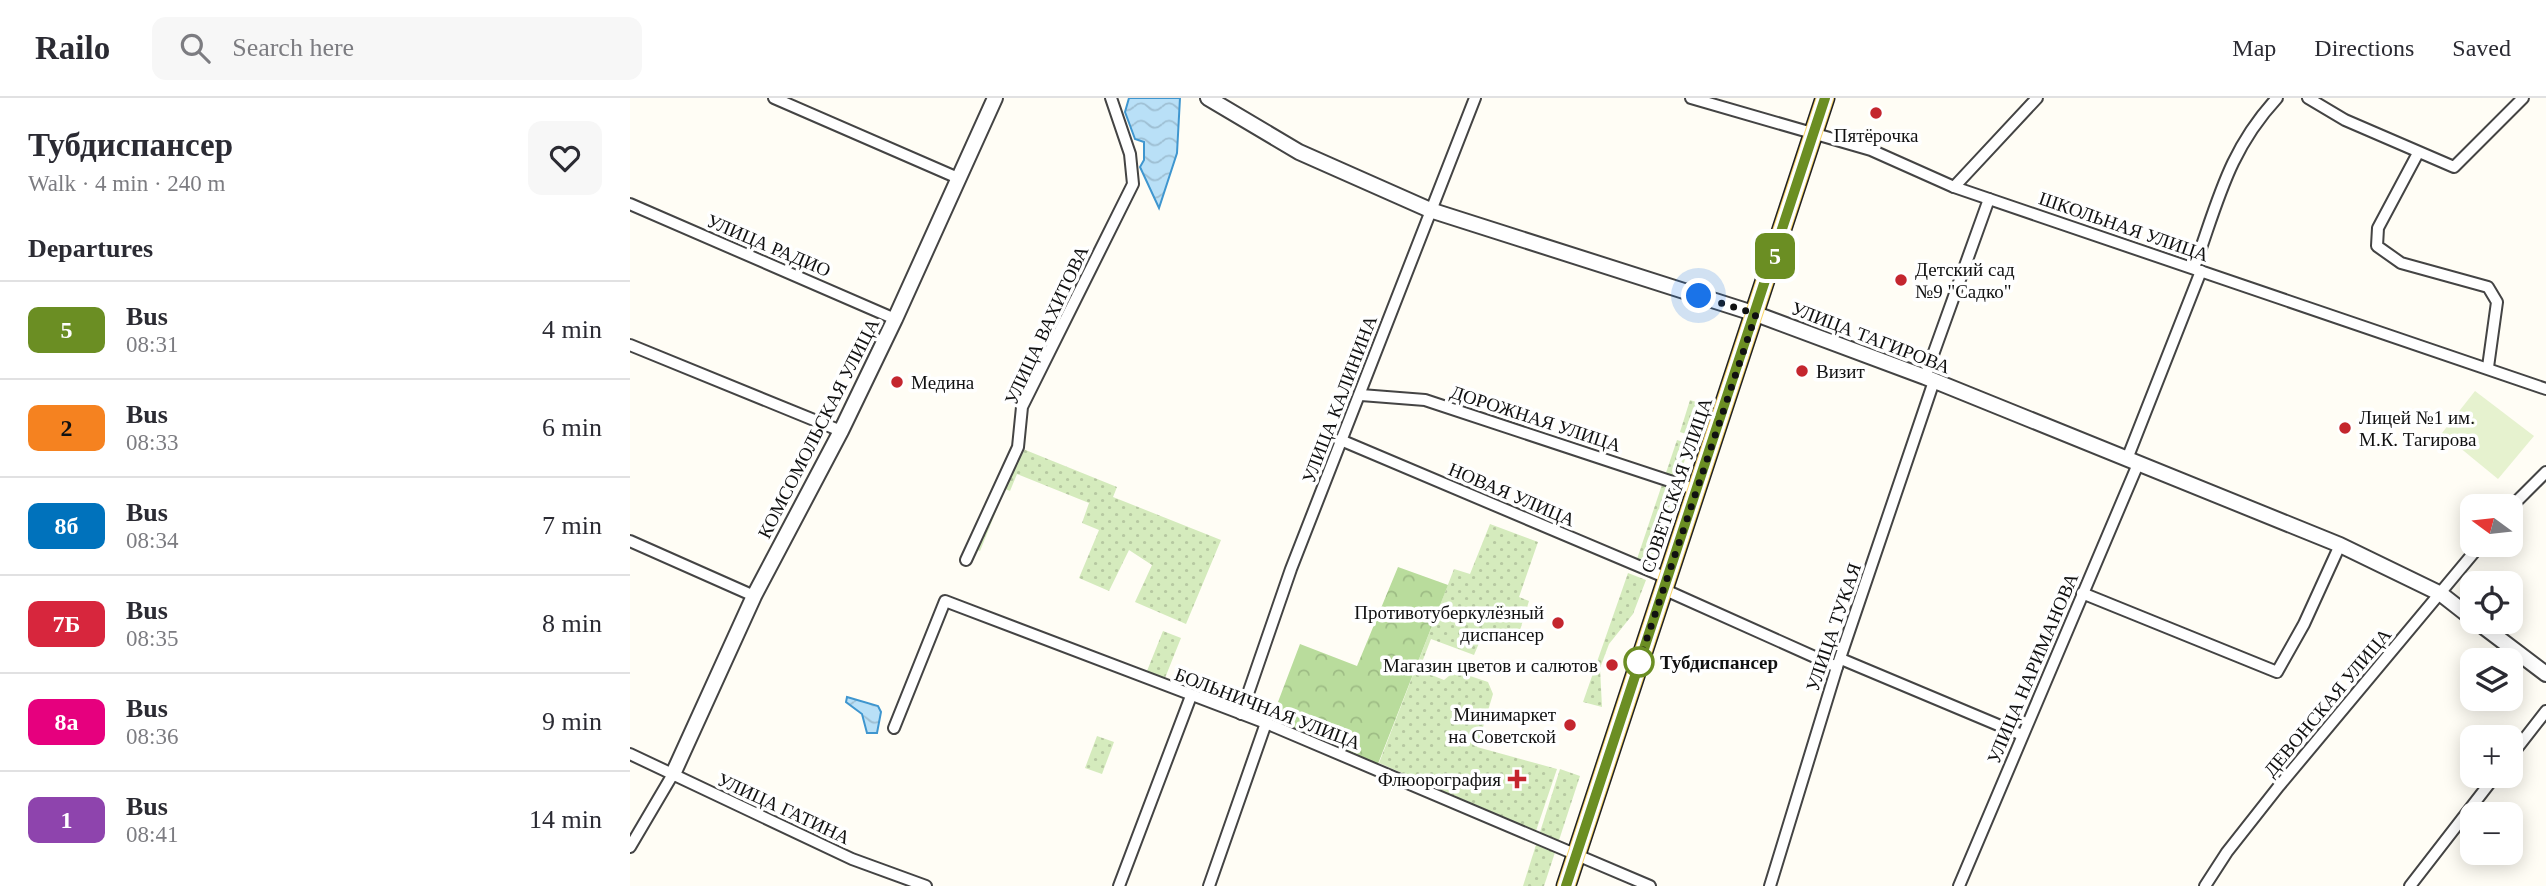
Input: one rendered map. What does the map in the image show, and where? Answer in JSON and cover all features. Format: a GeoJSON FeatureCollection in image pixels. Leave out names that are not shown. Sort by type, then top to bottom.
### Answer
{"type":"FeatureCollection","features":[{"type":"Feature","properties":{"kind":"main road","name":"СОВЕТСКАЯ УЛИЦА"},"geometry":{"type":"LineString","coordinates":[[1566,886],[1825,98]]}},
{"type":"Feature","properties":{"kind":"street"},"geometry":{"type":"LineString","coordinates":[[774,98],[958,178]]}},
{"type":"Feature","properties":{"kind":"street","name":"КОМСОМОЛЬСКАЯ УЛИЦА"},"geometry":{"type":"LineString","coordinates":[[673,774],[754,596],[841,431],[895,319],[995,98]]}},
{"type":"Feature","properties":{"kind":"street","name":"УЛИЦА ВАХИТОВА"},"geometry":{"type":"LineString","coordinates":[[966,561],[1018,447],[1023,407],[1133,184],[1130,154],[1111,98]]}},
{"type":"Feature","properties":{"kind":"street","name":"УЛИЦА ТАГИРОВА"},"geometry":{"type":"LineString","coordinates":[[1208,98],[1299,152],[1430,210],[1756,314],[1930,379],[2340,545],[2441,594],[2460,609]]}},
{"type":"Feature","properties":{"kind":"street","name":"УЛИЦА КАЛИНИНА"},"geometry":{"type":"LineString","coordinates":[[1241,714],[1291,569],[1475,98]]}},
{"type":"Feature","properties":{"kind":"street","name":"ШКОЛЬНАЯ УЛИЦА"},"geometry":{"type":"LineString","coordinates":[[1691,98],[1871,150],[1954,187],[2546,389]]}},
{"type":"Feature","properties":{"kind":"street"},"geometry":{"type":"LineString","coordinates":[[1954,187],[2037,98]]}},
{"type":"Feature","properties":{"kind":"street","name":"УЛИЦА НАРИМАНОВА"},"geometry":{"type":"LineString","coordinates":[[1959,886],[2082,593],[2132,461],[2235,153],[2253,124],[2277,98]]}},
{"type":"Feature","properties":{"kind":"street"},"geometry":{"type":"LineString","coordinates":[[2308,98],[2345,120],[2454,167],[2523,98]]}},
{"type":"Feature","properties":{"kind":"street"},"geometry":{"type":"LineString","coordinates":[[2418,153],[2378,228],[2377,246],[2401,263],[2487,287],[2497,302],[2488,367]]}},
{"type":"Feature","properties":{"kind":"street","name":"УЛИЦА ТУКАЯ"},"geometry":{"type":"LineString","coordinates":[[1770,886],[1989,199]]}},
{"type":"Feature","properties":{"kind":"street","name":"УЛИЦА РАДИО"},"geometry":{"type":"LineString","coordinates":[[630,204],[895,319]]}},
{"type":"Feature","properties":{"kind":"street"},"geometry":{"type":"LineString","coordinates":[[630,345],[841,431]]}},
{"type":"Feature","properties":{"kind":"street","name":"ДОРОЖНАЯ УЛИЦА"},"geometry":{"type":"LineString","coordinates":[[1361,395],[1425,400],[1697,490]]}},
{"type":"Feature","properties":{"kind":"street","name":"НОВАЯ УЛИЦА"},"geometry":{"type":"LineString","coordinates":[[1343,441],[1839,663],[2022,735]]}},
{"type":"Feature","properties":{"kind":"street"},"geometry":{"type":"LineString","coordinates":[[2524,494],[2546,472]]}},
{"type":"Feature","properties":{"kind":"street"},"geometry":{"type":"LineString","coordinates":[[630,541],[754,596]]}},
{"type":"Feature","properties":{"kind":"street"},"geometry":{"type":"LineString","coordinates":[[2082,593],[2277,672],[2304,624],[2340,545]]}},
{"type":"Feature","properties":{"kind":"street","name":"ДЕВОНСКАЯ УЛИЦА"},"geometry":{"type":"LineString","coordinates":[[2205,886],[2227,852],[2279,786],[2471,557]]}},
{"type":"Feature","properties":{"kind":"street","name":"БОЛЬНИЧНАЯ УЛИЦА"},"geometry":{"type":"LineString","coordinates":[[894,728],[945,601],[1265,723],[1650,886]]}},
{"type":"Feature","properties":{"kind":"street","name":"УЛИЦА ТАГИРОВА"},"geometry":{"type":"LineString","coordinates":[[2493,634],[2546,674]]}},
{"type":"Feature","properties":{"kind":"street"},"geometry":{"type":"LineString","coordinates":[[1119,886],[1191,696]]}},
{"type":"Feature","properties":{"kind":"street"},"geometry":{"type":"LineString","coordinates":[[2523,741],[2546,711]]}},
{"type":"Feature","properties":{"kind":"street"},"geometry":{"type":"LineString","coordinates":[[1209,886],[1265,723]]}},
{"type":"Feature","properties":{"kind":"street","name":"УЛИЦА ГАТИНА"},"geometry":{"type":"LineString","coordinates":[[630,754],[840,853],[926,886]]}},
{"type":"Feature","properties":{"kind":"street"},"geometry":{"type":"LineString","coordinates":[[630,847],[673,774]]}},
{"type":"Feature","properties":{"kind":"street"},"geometry":{"type":"LineString","coordinates":[[2410,886],[2486,788]]}},
{"type":"Feature","properties":{"kind":"green space"},"geometry":{"type":"Polygon","coordinates":[[[2475,391],[2534,436],[2498,479],[2442,433],[2475,391]]]}},
{"type":"Feature","properties":{"kind":"green space"},"geometry":{"type":"Polygon","coordinates":[[[1690,400],[1702,404],[1692,436],[1680,432],[1690,400]]]}},
{"type":"Feature","properties":{"kind":"green space"},"geometry":{"type":"Polygon","coordinates":[[[1677,440],[1690,444],[1648,571],[1635,565],[1677,440]]]}},
{"type":"Feature","properties":{"kind":"green space"},"geometry":{"type":"Polygon","coordinates":[[[1018,447],[1117,487],[1113,497],[1221,540],[1186,624],[1135,602],[1152,565],[1129,550],[1109,591],[1079,578],[1099,530],[1082,523],[1089,503],[1017,474],[1010,491],[1005,489],[980,551],[972,548],[1018,447]]]}},
{"type":"Feature","properties":{"kind":"green space"},"geometry":{"type":"Polygon","coordinates":[[[1490,524],[1538,542],[1519,597],[1529,601],[1516,643],[1482,636],[1474,655],[1431,639],[1419,670],[1444,680],[1455,671],[1488,682],[1493,694],[1477,747],[1557,769],[1536,831],[1379,763],[1454,569],[1470,574],[1490,524]]]}},
{"type":"Feature","properties":{"kind":"green space"},"geometry":{"type":"Polygon","coordinates":[[[1398,567],[1448,585],[1376,769],[1270,723],[1300,644],[1357,666],[1398,567]]]}},
{"type":"Feature","properties":{"kind":"green space"},"geometry":{"type":"Polygon","coordinates":[[[1628,573],[1646,580],[1633,614],[1609,644],[1600,668],[1602,707],[1583,702],[1628,573]]]}},
{"type":"Feature","properties":{"kind":"green space"},"geometry":{"type":"Polygon","coordinates":[[[1163,631],[1181,638],[1165,678],[1147,671],[1163,631]]]}},
{"type":"Feature","properties":{"kind":"green space"},"geometry":{"type":"Polygon","coordinates":[[[1097,736],[1114,742],[1102,774],[1085,768],[1097,736]]]}},
{"type":"Feature","properties":{"kind":"green space"},"geometry":{"type":"Polygon","coordinates":[[[1560,769],[1580,776],[1544,886],[1523,886],[1560,769]]]}},
{"type":"Feature","properties":{"kind":"water"},"geometry":{"type":"Polygon","coordinates":[[[1129,98],[1180,98],[1177,153],[1159,208],[1140,167],[1144,160],[1144,142],[1135,139],[1125,112],[1129,98]]]}},
{"type":"Feature","properties":{"kind":"water"},"geometry":{"type":"Polygon","coordinates":[[[847,697],[878,706],[881,712],[877,733],[867,733],[862,714],[846,702],[847,697]]]}},
{"type":"Feature","properties":{"kind":"bus line","name":"5"},"geometry":{"type":"LineString","coordinates":[[1566,886],[1825,98]]}},
{"type":"Feature","properties":{"kind":"place","name":"Пятёрочка"},"geometry":{"type":"Point","coordinates":[1876,113]}},
{"type":"Feature","properties":{"kind":"place","name":"Детский сад №9 \"Садко\""},"geometry":{"type":"Point","coordinates":[1901,280]}},
{"type":"Feature","properties":{"kind":"place","name":"Визит"},"geometry":{"type":"Point","coordinates":[1802,371]}},
{"type":"Feature","properties":{"kind":"place","name":"Медина"},"geometry":{"type":"Point","coordinates":[897,382]}},
{"type":"Feature","properties":{"kind":"place","name":"Лицей №1 им. М.К. Тагирова"},"geometry":{"type":"Point","coordinates":[2345,428]}},
{"type":"Feature","properties":{"kind":"place","name":"Противотуберкулёзный диспансер"},"geometry":{"type":"Point","coordinates":[1558,623]}},
{"type":"Feature","properties":{"kind":"place","name":"Тубдиспансер"},"geometry":{"type":"Point","coordinates":[1639,662]}},
{"type":"Feature","properties":{"kind":"place","name":"Магазин цветов и салютов"},"geometry":{"type":"Point","coordinates":[1612,665]}},
{"type":"Feature","properties":{"kind":"place","name":"Минимаркет на Советской"},"geometry":{"type":"Point","coordinates":[1570,725]}},
{"type":"Feature","properties":{"kind":"place","name":"Флюорография"},"geometry":{"type":"Point","coordinates":[1517,779]}},
{"type":"Feature","properties":{"kind":"route"},"geometry":{"type":"LineString","coordinates":[[1639,662],[1756,314],[1699,296]]}}]}
